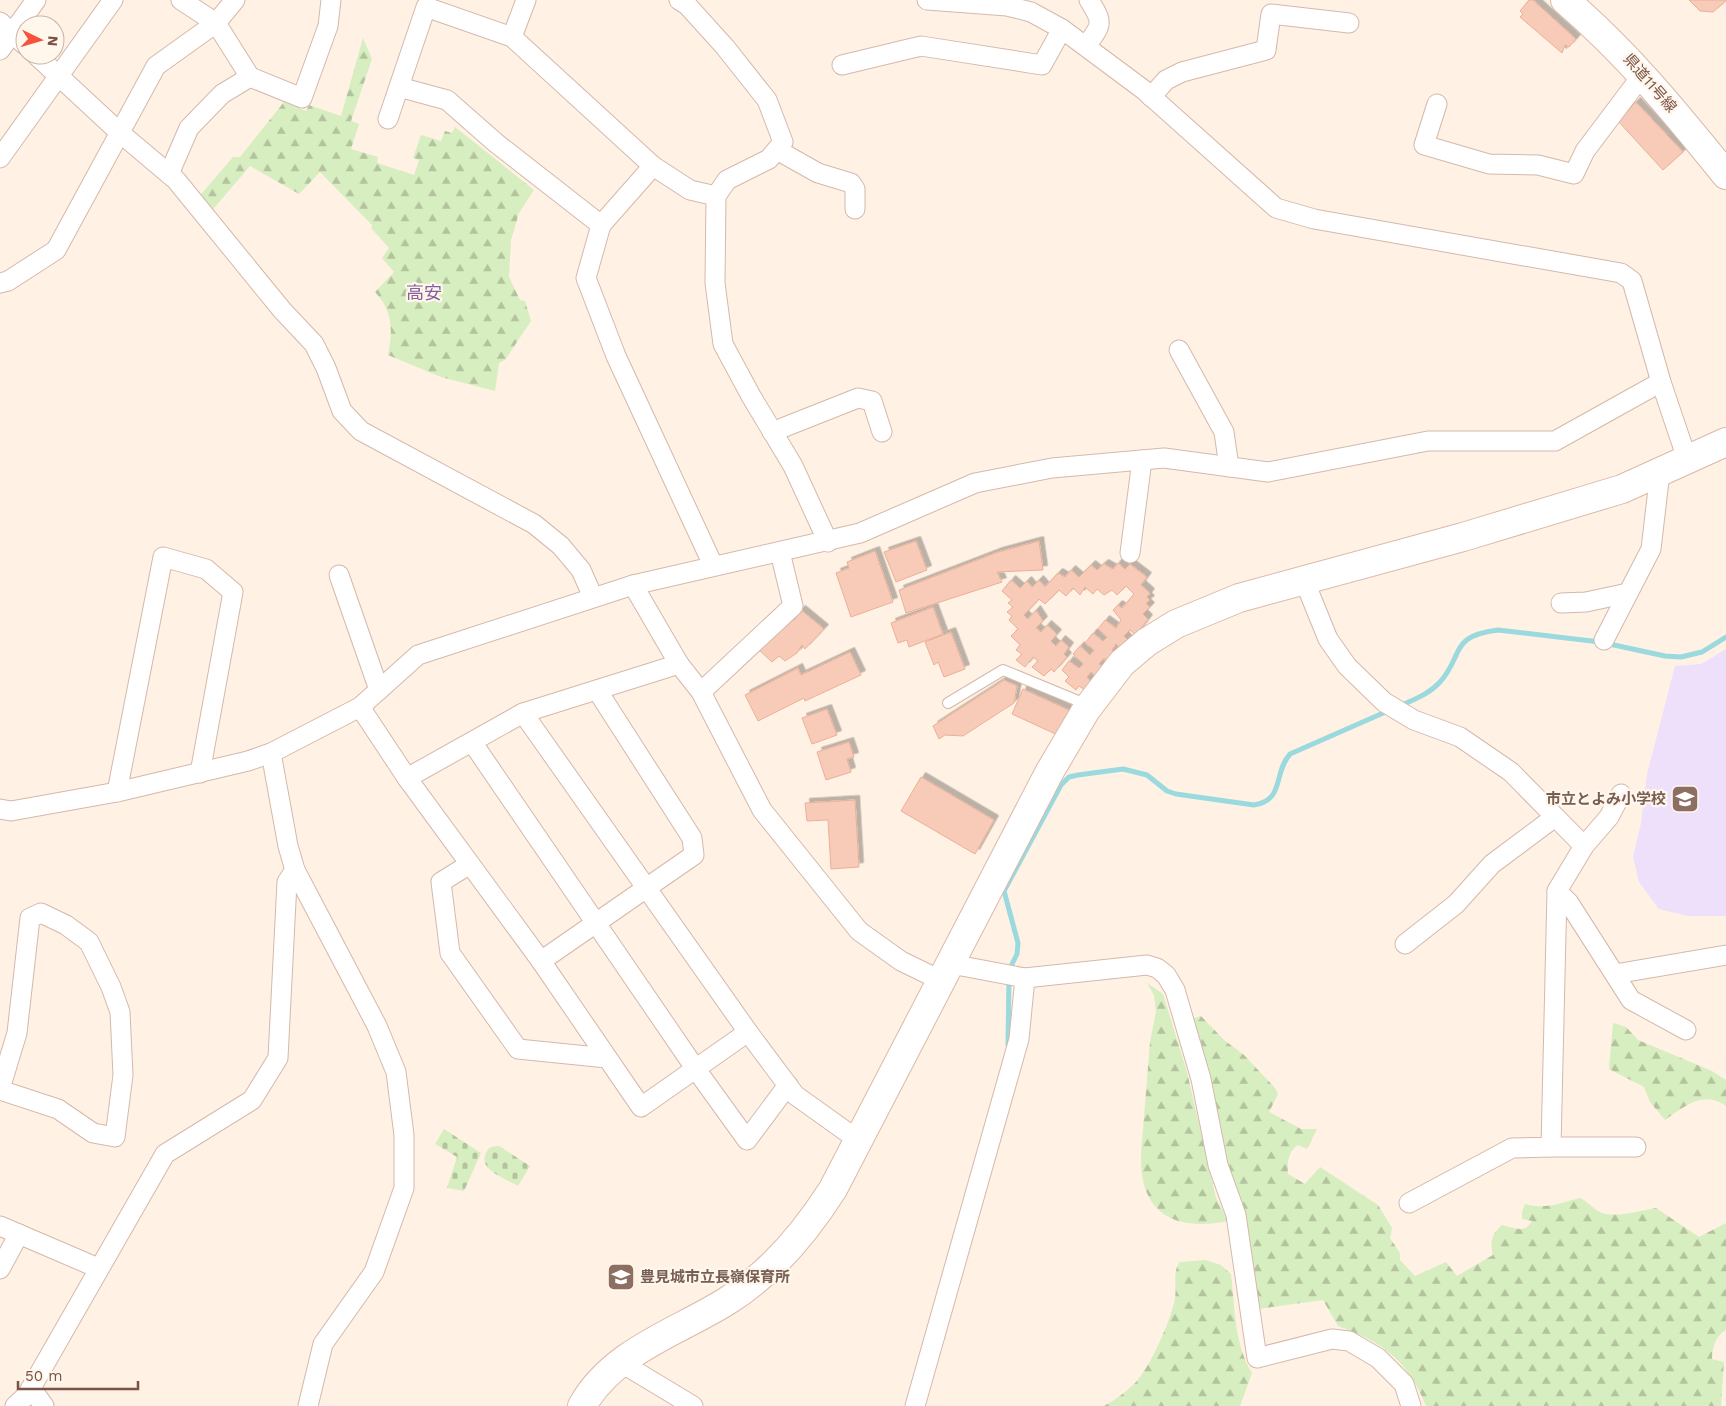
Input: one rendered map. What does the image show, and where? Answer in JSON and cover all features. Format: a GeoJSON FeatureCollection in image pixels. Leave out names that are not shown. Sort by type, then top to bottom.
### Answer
{"type":"FeatureCollection","features":[{"type":"Feature","properties":{"kind":"street"},"geometry":{"type":"LineString","coordinates":[[0,50],[36,0]]}},
{"type":"Feature","properties":{"kind":"street"},"geometry":{"type":"LineString","coordinates":[[0,158],[113,0]]}},
{"type":"Feature","properties":{"kind":"street"},"geometry":{"type":"LineString","coordinates":[[182,0],[216,23],[250,77],[302,98],[328,26],[332,0]]}},
{"type":"Feature","properties":{"kind":"street"},"geometry":{"type":"LineString","coordinates":[[0,283],[8,281],[56,250],[156,66],[216,23],[235,0]]}},
{"type":"Feature","properties":{"kind":"street"},"geometry":{"type":"LineString","coordinates":[[512,37],[526,0]]}},
{"type":"Feature","properties":{"kind":"street"},"geometry":{"type":"LineString","coordinates":[[679,0],[687,5],[725,47],[767,100],[783,142],[770,159],[727,180],[716,196],[715,283],[723,344],[793,466],[828,542]]}},
{"type":"Feature","properties":{"kind":"street"},"geometry":{"type":"LineString","coordinates":[[927,0],[1007,6],[1031,12],[1062,29],[1151,97],[1276,208],[1324,220],[1621,273],[1632,281],[1662,382],[1688,459]]}},
{"type":"Feature","properties":{"kind":"street"},"geometry":{"type":"LineString","coordinates":[[1086,46],[1100,26],[1100,18],[1089,0]]}},
{"type":"Feature","properties":{"kind":"street","name":"県道11号線"},"geometry":{"type":"LineString","coordinates":[[1565,0],[1595,25],[1643,74],[1726,175]]}},
{"type":"Feature","properties":{"kind":"street"},"geometry":{"type":"LineString","coordinates":[[388,119],[426,7],[512,37],[653,166],[690,190],[716,196]]}},
{"type":"Feature","properties":{"kind":"street"},"geometry":{"type":"LineString","coordinates":[[1151,97],[1166,80],[1182,72],[1266,50],[1271,14],[1349,23]]}},
{"type":"Feature","properties":{"kind":"street"},"geometry":{"type":"LineString","coordinates":[[842,65],[921,46],[1042,65],[1062,29]]}},
{"type":"Feature","properties":{"kind":"street"},"geometry":{"type":"LineString","coordinates":[[48,65],[119,132],[169,174],[282,310],[314,344],[326,368],[342,411],[362,430],[534,524],[561,546],[581,570],[593,597]]}},
{"type":"Feature","properties":{"kind":"street"},"geometry":{"type":"LineString","coordinates":[[1437,104],[1424,144],[1489,164],[1538,165],[1574,174],[1585,151],[1643,74]]}},
{"type":"Feature","properties":{"kind":"street"},"geometry":{"type":"LineString","coordinates":[[169,174],[189,128],[222,94],[250,77]]}},
{"type":"Feature","properties":{"kind":"street"},"geometry":{"type":"LineString","coordinates":[[399,87],[447,100],[496,142],[601,225]]}},
{"type":"Feature","properties":{"kind":"street"},"geometry":{"type":"LineString","coordinates":[[777,150],[818,173],[851,183],[855,189],[855,208]]}},
{"type":"Feature","properties":{"kind":"street"},"geometry":{"type":"LineString","coordinates":[[653,166],[601,225],[586,278],[616,356],[713,565]]}},
{"type":"Feature","properties":{"kind":"street"},"geometry":{"type":"LineString","coordinates":[[1179,350],[1224,432],[1229,467]]}},
{"type":"Feature","properties":{"kind":"street"},"geometry":{"type":"LineString","coordinates":[[0,809],[11,811],[117,792],[200,773],[271,753],[360,707],[418,655],[633,585],[713,565],[828,542],[860,533],[975,483],[1052,468],[1164,458],[1268,472],[1428,441],[1555,441],[1662,382]]}},
{"type":"Feature","properties":{"kind":"street"},"geometry":{"type":"LineString","coordinates":[[772,432],[858,398],[872,401],[882,432]]}},
{"type":"Feature","properties":{"kind":"street"},"geometry":{"type":"LineString","coordinates":[[582,1406],[589,1393],[635,1350],[728,1300],[757,1280],[810,1225],[833,1189],[1050,771],[1089,706],[1122,662],[1176,624],[1239,598],[1463,537],[1622,489],[1726,442]]}},
{"type":"Feature","properties":{"kind":"street"},"geometry":{"type":"LineString","coordinates":[[1130,553],[1142,460]]}},
{"type":"Feature","properties":{"kind":"street"},"geometry":{"type":"LineString","coordinates":[[1604,640],[1651,549],[1660,472]]}},
{"type":"Feature","properties":{"kind":"street"},"geometry":{"type":"LineString","coordinates":[[701,692],[793,606],[780,552]]}},
{"type":"Feature","properties":{"kind":"street"},"geometry":{"type":"LineString","coordinates":[[117,792],[164,557],[206,569],[233,592],[200,773]]}},
{"type":"Feature","properties":{"kind":"street"},"geometry":{"type":"LineString","coordinates":[[339,575],[379,690]]}},
{"type":"Feature","properties":{"kind":"street"},"geometry":{"type":"LineString","coordinates":[[1304,580],[1328,638],[1347,666],[1384,702],[1414,720],[1460,737],[1511,772],[1584,846]]}},
{"type":"Feature","properties":{"kind":"street"},"geometry":{"type":"LineString","coordinates":[[633,585],[679,664],[701,692],[762,810],[859,931],[901,961],[947,972],[1025,978],[1147,966],[1157,968],[1166,975],[1175,990],[1201,1079],[1218,1165],[1236,1215],[1257,1358],[1332,1339],[1349,1340],[1378,1358],[1404,1384],[1411,1406]]}},
{"type":"Feature","properties":{"kind":"street"},"geometry":{"type":"LineString","coordinates":[[1561,603],[1586,602],[1628,593]]}},
{"type":"Feature","properties":{"kind":"street"},"geometry":{"type":"LineString","coordinates":[[407,778],[523,713],[679,664]]}},
{"type":"Feature","properties":{"kind":"street"},"geometry":{"type":"LineString","coordinates":[[541,961],[694,855],[692,838],[597,690]]}},
{"type":"Feature","properties":{"kind":"street"},"geometry":{"type":"LineString","coordinates":[[360,707],[407,778],[541,961],[641,1107],[748,1032]]}},
{"type":"Feature","properties":{"kind":"street"},"geometry":{"type":"LineString","coordinates":[[523,713],[748,1032],[795,1095],[858,1140]]}},
{"type":"Feature","properties":{"kind":"street"},"geometry":{"type":"LineString","coordinates":[[472,742],[695,1068],[747,1140],[788,1085]]}},
{"type":"Feature","properties":{"kind":"street"},"geometry":{"type":"LineString","coordinates":[[271,753],[288,846],[295,870],[385,1045],[396,1072],[404,1135],[404,1188],[374,1272],[323,1344],[308,1406]]}},
{"type":"Feature","properties":{"kind":"street"},"geometry":{"type":"LineString","coordinates":[[1551,1147],[1557,891],[1584,846],[1610,817],[1621,794]]}},
{"type":"Feature","properties":{"kind":"street"},"geometry":{"type":"LineString","coordinates":[[1405,944],[1456,904],[1492,864],[1555,816]]}},
{"type":"Feature","properties":{"kind":"street"},"geometry":{"type":"LineString","coordinates":[[470,864],[441,882],[450,953],[518,1049],[607,1058]]}},
{"type":"Feature","properties":{"kind":"street"},"geometry":{"type":"LineString","coordinates":[[15,1406],[31,1388],[165,1154],[252,1100],[278,1058],[287,882],[295,870]]}},
{"type":"Feature","properties":{"kind":"street"},"geometry":{"type":"LineString","coordinates":[[1557,891],[1569,903],[1631,1000],[1686,1030]]}},
{"type":"Feature","properties":{"kind":"street"},"geometry":{"type":"LineString","coordinates":[[41,913],[66,925],[88,942],[111,987],[120,1012],[123,1075],[116,1136],[93,1133],[58,1109],[0,1089],[17,1033],[30,918],[41,913]]}},
{"type":"Feature","properties":{"kind":"street"},"geometry":{"type":"LineString","coordinates":[[1614,974],[1726,955]]}},
{"type":"Feature","properties":{"kind":"street"},"geometry":{"type":"LineString","coordinates":[[915,1406],[1019,1039],[1025,978]]}},
{"type":"Feature","properties":{"kind":"street"},"geometry":{"type":"LineString","coordinates":[[1409,1203],[1512,1148],[1636,1147]]}},
{"type":"Feature","properties":{"kind":"street"},"geometry":{"type":"LineString","coordinates":[[0,1226],[98,1268]]}},
{"type":"Feature","properties":{"kind":"street"},"geometry":{"type":"LineString","coordinates":[[0,1269],[19,1234]]}},
{"type":"Feature","properties":{"kind":"street"},"geometry":{"type":"LineString","coordinates":[[620,1362],[693,1406]]}},
{"type":"Feature","properties":{"kind":"street"},"geometry":{"type":"LineString","coordinates":[[31,1388],[44,1406]]}},
{"type":"Feature","properties":{"kind":"lane"},"geometry":{"type":"LineString","coordinates":[[948,703],[1003,670],[1089,706]]}},
{"type":"Feature","properties":{"kind":"shaded area","name":"市立とよみ小学校"},"geometry":{"type":"Polygon","coordinates":[[[1726,649],[1726,916],[1688,916],[1659,909],[1639,882],[1633,857],[1641,823],[1647,774],[1675,666],[1701,664],[1726,649]]]}},
{"type":"Feature","properties":{"kind":"green space"},"geometry":{"type":"Polygon","coordinates":[[[363,38],[372,59],[351,121],[359,124],[351,149],[378,157],[377,163],[414,175],[419,160],[413,158],[421,135],[441,141],[445,131],[452,133],[455,127],[534,190],[519,213],[511,240],[509,277],[520,300],[525,301],[531,321],[505,360],[499,363],[495,391],[441,377],[388,355],[391,338],[390,322],[385,306],[375,292],[394,272],[382,258],[389,248],[371,228],[372,225],[320,172],[299,194],[250,166],[209,214],[197,199],[233,157],[240,157],[284,102],[306,111],[309,105],[341,116],[363,38]]]}},
{"type":"Feature","properties":{"kind":"green space"},"geometry":{"type":"Polygon","coordinates":[[[1147,983],[1163,994],[1187,1072],[1216,1198],[1228,1221],[1209,1224],[1176,1220],[1164,1214],[1153,1204],[1146,1191],[1142,1174],[1141,1154],[1150,1042],[1156,1012],[1154,995],[1147,983]]]}},
{"type":"Feature","properties":{"kind":"green space"},"geometry":{"type":"Polygon","coordinates":[[[1201,1016],[1224,1040],[1244,1055],[1275,1088],[1278,1094],[1269,1112],[1301,1129],[1317,1129],[1307,1149],[1298,1145],[1290,1154],[1288,1174],[1305,1184],[1320,1167],[1378,1205],[1392,1228],[1390,1238],[1400,1253],[1400,1260],[1415,1276],[1446,1262],[1457,1276],[1493,1255],[1492,1239],[1502,1225],[1523,1229],[1532,1221],[1522,1219],[1525,1204],[1546,1206],[1580,1198],[1600,1212],[1611,1215],[1656,1208],[1699,1237],[1726,1223],[1726,1330],[1715,1342],[1712,1359],[1724,1362],[1721,1406],[1426,1406],[1411,1377],[1402,1365],[1381,1346],[1338,1326],[1323,1300],[1258,1309],[1246,1215],[1226,1158],[1191,1019],[1201,1016]]]}},
{"type":"Feature","properties":{"kind":"green space"},"geometry":{"type":"Polygon","coordinates":[[[1613,1023],[1626,1027],[1638,1040],[1712,1071],[1726,1080],[1726,1106],[1710,1099],[1702,1100],[1687,1105],[1665,1120],[1650,1102],[1644,1087],[1609,1069],[1613,1023]]]}},
{"type":"Feature","properties":{"kind":"green space"},"geometry":{"type":"Polygon","coordinates":[[[444,1129],[481,1153],[464,1191],[447,1188],[457,1157],[435,1144],[444,1129]]]}},
{"type":"Feature","properties":{"kind":"green space"},"geometry":{"type":"Polygon","coordinates":[[[499,1146],[530,1166],[518,1186],[489,1169],[486,1164],[484,1159],[488,1149],[499,1146]]]}},
{"type":"Feature","properties":{"kind":"green space"},"geometry":{"type":"Polygon","coordinates":[[[1205,1260],[1221,1265],[1231,1274],[1238,1338],[1252,1373],[1240,1406],[1104,1406],[1120,1396],[1135,1383],[1153,1355],[1173,1309],[1176,1270],[1180,1262],[1205,1260]]]}},
{"type":"Feature","properties":{"kind":"building"},"geometry":{"type":"Polygon","coordinates":[[[1529,0],[1533,0],[1576,39],[1569,47],[1565,45],[1562,53],[1520,17],[1523,14],[1520,11],[1529,0]]]}},
{"type":"Feature","properties":{"kind":"building"},"geometry":{"type":"Polygon","coordinates":[[[1689,0],[1726,1],[1713,12],[1700,11],[1689,0]]]}},
{"type":"Feature","properties":{"kind":"building"},"geometry":{"type":"Polygon","coordinates":[[[1636,102],[1683,152],[1663,170],[1618,121],[1636,102]]]}},
{"type":"Feature","properties":{"kind":"building"},"geometry":{"type":"Polygon","coordinates":[[[916,541],[927,570],[896,582],[884,552],[916,541]]]}},
{"type":"Feature","properties":{"kind":"building"},"geometry":{"type":"Polygon","coordinates":[[[1039,541],[1043,570],[997,572],[1002,582],[906,613],[899,590],[998,552],[1039,541]]]}},
{"type":"Feature","properties":{"kind":"building"},"geometry":{"type":"Polygon","coordinates":[[[875,551],[893,602],[851,617],[836,573],[849,568],[847,562],[875,551]]]}},
{"type":"Feature","properties":{"kind":"building"},"geometry":{"type":"Polygon","coordinates":[[[1118,563],[1125,569],[1130,564],[1147,577],[1141,585],[1150,593],[1147,597],[1150,600],[1146,603],[1150,607],[1143,614],[1148,619],[1136,635],[1130,630],[1124,636],[1129,641],[1122,649],[1116,644],[1112,650],[1116,654],[1109,662],[1104,658],[1099,664],[1105,668],[1097,676],[1091,672],[1087,677],[1091,682],[1085,690],[1079,686],[1076,690],[1065,681],[1069,677],[1062,670],[1069,661],[1079,668],[1083,664],[1073,654],[1080,646],[1090,655],[1094,650],[1085,643],[1093,633],[1103,641],[1107,637],[1098,629],[1105,620],[1116,628],[1121,620],[1113,610],[1118,605],[1122,608],[1134,594],[1126,586],[1117,595],[1112,590],[1104,595],[1097,589],[1093,594],[1085,587],[1080,595],[1073,588],[1066,596],[1059,590],[1045,604],[1039,599],[1024,615],[1028,619],[1036,610],[1043,621],[1036,628],[1041,632],[1047,625],[1057,634],[1051,641],[1056,646],[1061,640],[1069,647],[1064,654],[1067,657],[1054,672],[1051,669],[1044,676],[1032,667],[1038,661],[1033,657],[1025,667],[1016,660],[1022,654],[1016,650],[1020,645],[1011,636],[1018,629],[1009,620],[1012,616],[1007,612],[1013,607],[1008,603],[1012,600],[1002,591],[1011,580],[1020,588],[1027,581],[1032,587],[1039,580],[1045,587],[1058,573],[1065,577],[1071,570],[1079,577],[1091,565],[1097,570],[1104,564],[1113,569],[1118,563]]]}},
{"type":"Feature","properties":{"kind":"building"},"geometry":{"type":"Polygon","coordinates":[[[933,607],[943,634],[909,647],[907,640],[898,643],[891,623],[933,607]]]}},
{"type":"Feature","properties":{"kind":"building"},"geometry":{"type":"Polygon","coordinates":[[[801,610],[824,629],[805,649],[802,645],[797,653],[785,661],[779,656],[772,662],[757,648],[796,618],[796,614],[801,610]]]}},
{"type":"Feature","properties":{"kind":"building"},"geometry":{"type":"Polygon","coordinates":[[[951,632],[965,669],[944,677],[938,662],[934,665],[925,642],[951,632]]]}},
{"type":"Feature","properties":{"kind":"building"},"geometry":{"type":"Polygon","coordinates":[[[850,652],[861,675],[805,701],[804,698],[758,721],[745,695],[798,668],[801,675],[850,652]]]}},
{"type":"Feature","properties":{"kind":"building"},"geometry":{"type":"Polygon","coordinates":[[[1004,680],[1017,686],[1014,703],[963,736],[945,735],[939,739],[933,726],[1004,680]]]}},
{"type":"Feature","properties":{"kind":"building"},"geometry":{"type":"Polygon","coordinates":[[[1023,689],[1073,712],[1062,737],[1012,714],[1023,689]]]}},
{"type":"Feature","properties":{"kind":"building"},"geometry":{"type":"Polygon","coordinates":[[[827,709],[837,735],[812,744],[802,718],[827,709]]]}},
{"type":"Feature","properties":{"kind":"building"},"geometry":{"type":"Polygon","coordinates":[[[849,742],[854,757],[847,759],[851,772],[826,780],[817,752],[849,742]]]}},
{"type":"Feature","properties":{"kind":"building"},"geometry":{"type":"Polygon","coordinates":[[[921,777],[994,820],[975,854],[901,811],[921,777]]]}},
{"type":"Feature","properties":{"kind":"building"},"geometry":{"type":"Polygon","coordinates":[[[855,800],[859,867],[831,869],[828,820],[807,821],[805,803],[855,800]]]}},
{"type":"Feature","properties":{"kind":"waterway"},"geometry":{"type":"LineString","coordinates":[[1400,706],[1422,696],[1436,686],[1447,672],[1464,642],[1482,633],[1498,630],[1600,642],[1665,656],[1681,657],[1702,652],[1726,637]]}},
{"type":"Feature","properties":{"kind":"waterway"},"geometry":{"type":"LineString","coordinates":[[1009,970],[1017,954],[1018,943],[1004,891],[1061,785],[1069,777],[1123,769],[1147,775],[1167,791],[1176,794],[1254,805],[1264,802],[1275,792],[1285,761],[1290,754],[1390,710]]}},
{"type":"Feature","properties":{"kind":"waterway"},"geometry":{"type":"LineString","coordinates":[[1008,1045],[1009,978]]}},
{"type":"Feature","properties":{"kind":"place","name":"市立とよみ小学校"},"geometry":{"type":"Point","coordinates":[1685,799]}},
{"type":"Feature","properties":{"kind":"place","name":"豊見城市立長嶺保育所"},"geometry":{"type":"Point","coordinates":[621,1277]}},
{"type":"Feature","properties":{"kind":"district","name":"高安"},"geometry":{"type":"Point","coordinates":[424,293]}}]}
